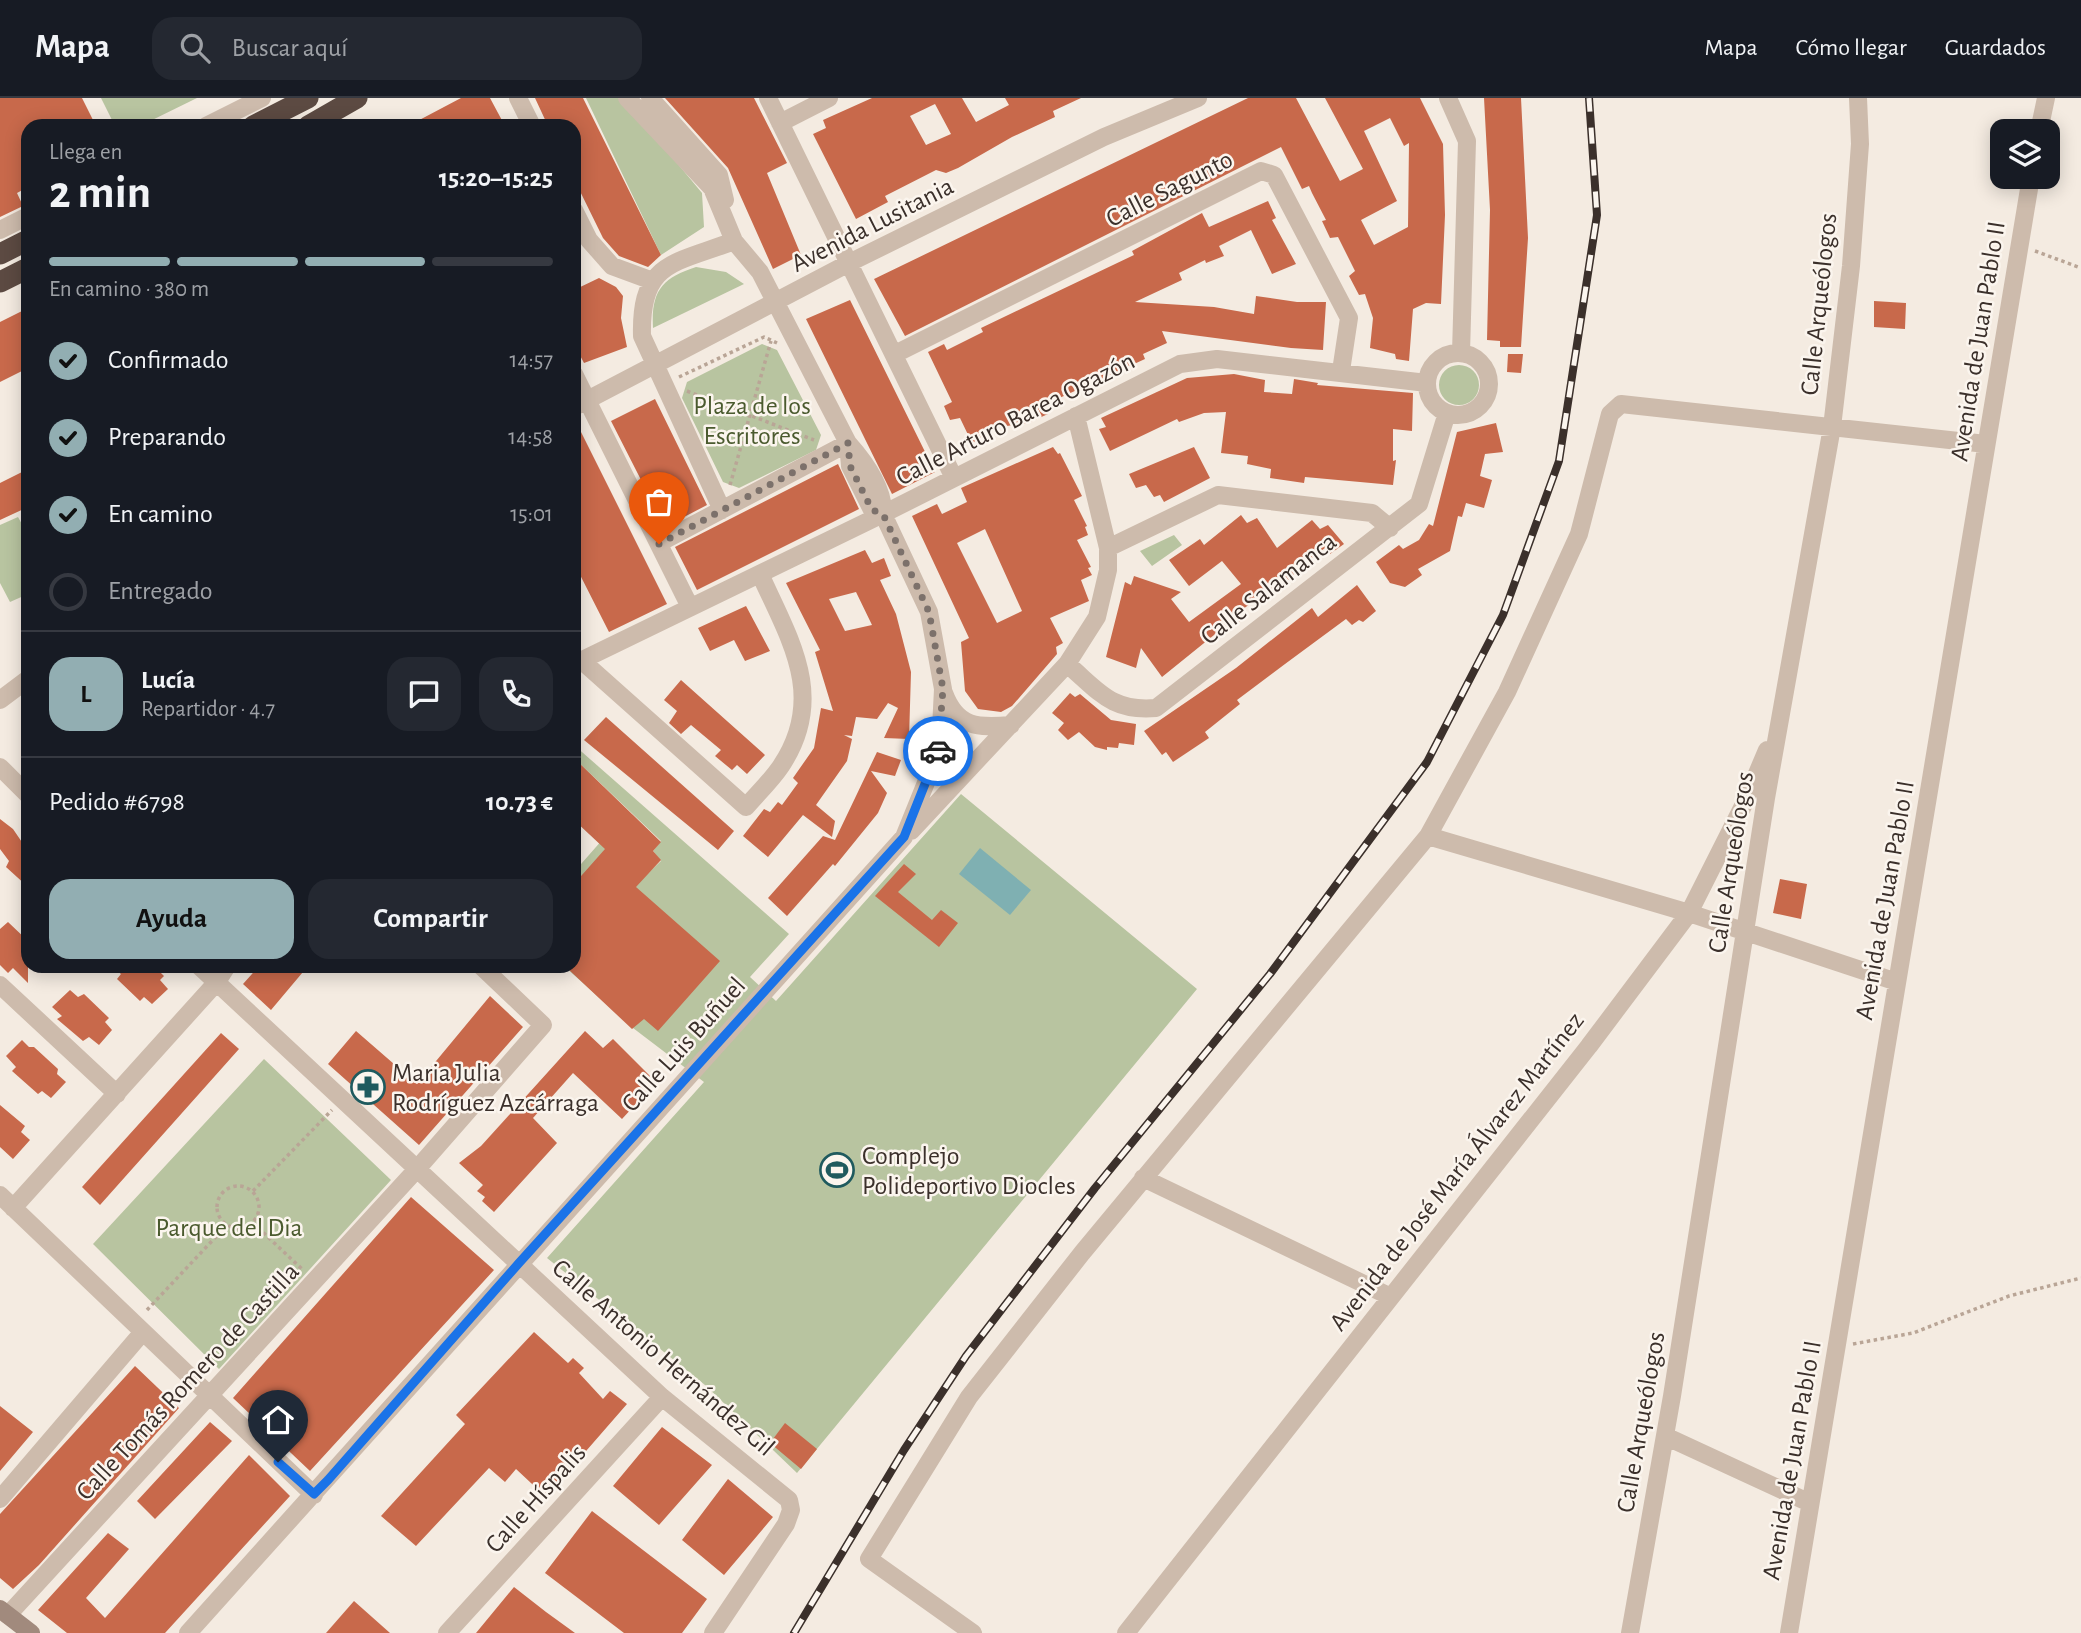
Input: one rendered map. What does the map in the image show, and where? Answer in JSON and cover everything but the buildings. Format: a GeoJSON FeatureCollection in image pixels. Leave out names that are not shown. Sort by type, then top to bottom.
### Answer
{"type":"FeatureCollection","features":[{"type":"Feature","properties":{"kind":"highway"},"geometry":{"type":"LineString","coordinates":[[267,119],[308,98]]}},
{"type":"Feature","properties":{"kind":"highway"},"geometry":{"type":"LineString","coordinates":[[320,119],[357,98]]}},
{"type":"Feature","properties":{"kind":"highway"},"geometry":{"type":"LineString","coordinates":[[0,254],[21,244]]}},
{"type":"Feature","properties":{"kind":"highway"},"geometry":{"type":"LineString","coordinates":[[0,282],[21,272]]}},
{"type":"Feature","properties":{"kind":"street"},"geometry":{"type":"LineString","coordinates":[[220,119],[262,98]]}},
{"type":"Feature","properties":{"kind":"street"},"geometry":{"type":"LineString","coordinates":[[518,98],[528,119]]}},
{"type":"Feature","properties":{"kind":"street"},"geometry":{"type":"LineString","coordinates":[[627,98],[712,188],[734,242],[760,272],[848,443],[850,466],[872,510],[883,514]]}},
{"type":"Feature","properties":{"kind":"street"},"geometry":{"type":"LineString","coordinates":[[650,98],[719,175],[734,242]]}},
{"type":"Feature","properties":{"kind":"street"},"geometry":{"type":"LineString","coordinates":[[768,98],[851,262],[954,478]]}},
{"type":"Feature","properties":{"kind":"street"},"geometry":{"type":"LineString","coordinates":[[780,123],[829,98]]}},
{"type":"Feature","properties":{"kind":"street"},"geometry":{"type":"LineString","coordinates":[[1088,146],[1174,98]]}},
{"type":"Feature","properties":{"kind":"street","name":"Avenida Lusitania"},"geometry":{"type":"LineString","coordinates":[[581,403],[851,262],[1088,146],[1198,98]]}},
{"type":"Feature","properties":{"kind":"street"},"geometry":{"type":"LineString","coordinates":[[1448,98],[1467,141],[1461,353]]}},
{"type":"Feature","properties":{"kind":"street","name":"Calle Arqueólogos"},"geometry":{"type":"LineString","coordinates":[[1630,1633],[1665,1436],[1781,715],[1832,427],[1860,144],[1858,98]]}},
{"type":"Feature","properties":{"kind":"street"},"geometry":{"type":"LineString","coordinates":[[2042,119],[2046,98]]}},
{"type":"Feature","properties":{"kind":"street","name":"Calle Sagunto"},"geometry":{"type":"LineString","coordinates":[[895,354],[1261,171],[1274,175],[1349,317],[1341,371]]}},
{"type":"Feature","properties":{"kind":"street","name":"Avenida de Juan Pablo II"},"geometry":{"type":"LineString","coordinates":[[1789,1633],[2029,189]]}},
{"type":"Feature","properties":{"kind":"street"},"geometry":{"type":"LineString","coordinates":[[0,230],[21,220]]}},
{"type":"Feature","properties":{"kind":"street"},"geometry":{"type":"LineString","coordinates":[[722,510],[669,386],[653,364],[642,336],[641,305],[650,280],[676,263],[734,242]]}},
{"type":"Feature","properties":{"kind":"street"},"geometry":{"type":"LineString","coordinates":[[581,244],[612,266],[650,280]]}},
{"type":"Feature","properties":{"kind":"street"},"geometry":{"type":"LineString","coordinates":[[1461,353],[1481,363],[1487,373],[1489,387],[1481,405],[1469,413],[1447,413],[1433,403],[1427,383],[1437,360],[1461,353]]}},
{"type":"Feature","properties":{"kind":"street","name":"Calle Arturo Barea Ogazón"},"geometry":{"type":"LineString","coordinates":[[581,660],[883,514],[1181,364],[1217,359],[1341,371],[1427,383]]}},
{"type":"Feature","properties":{"kind":"street"},"geometry":{"type":"LineString","coordinates":[[973,1633],[869,1559],[969,1397],[1143,1178],[1428,836],[1507,692],[1579,534],[1610,414],[1621,404],[1986,444]]}},
{"type":"Feature","properties":{"kind":"street"},"geometry":{"type":"LineString","coordinates":[[581,406],[659,544],[690,607]]}},
{"type":"Feature","properties":{"kind":"street","name":"Calle Salamanca"},"geometry":{"type":"LineString","coordinates":[[1067,664],[1116,705],[1137,709],[1156,708],[1419,504],[1447,413]]}},
{"type":"Feature","properties":{"kind":"street"},"geometry":{"type":"LineString","coordinates":[[904,837],[1067,664],[1097,617],[1108,570],[1108,548],[1076,416]]}},
{"type":"Feature","properties":{"kind":"street"},"geometry":{"type":"LineString","coordinates":[[659,544],[848,443]]}},
{"type":"Feature","properties":{"kind":"street"},"geometry":{"type":"LineString","coordinates":[[1108,548],[1218,495],[1372,513],[1390,528]]}},
{"type":"Feature","properties":{"kind":"street","name":"Calle Luis Buñuel"},"geometry":{"type":"LineString","coordinates":[[188,1633],[904,837],[940,748],[943,689],[929,612],[883,514]]}},
{"type":"Feature","properties":{"kind":"street"},"geometry":{"type":"LineString","coordinates":[[581,665],[746,807],[782,765],[804,714],[799,657],[760,574]]}},
{"type":"Feature","properties":{"kind":"street"},"geometry":{"type":"LineString","coordinates":[[0,701],[21,684]]}},
{"type":"Feature","properties":{"kind":"street"},"geometry":{"type":"LineString","coordinates":[[943,689],[950,708],[962,720],[982,728],[1011,725]]}},
{"type":"Feature","properties":{"kind":"street","name":"Avenida de José María Álvarez Martínez"},"geometry":{"type":"LineString","coordinates":[[1126,1633],[1389,1296],[1589,1046],[1689,913],[1745,802],[1781,715]]}},
{"type":"Feature","properties":{"kind":"street"},"geometry":{"type":"LineString","coordinates":[[0,767],[21,788]]}},
{"type":"Feature","properties":{"kind":"street"},"geometry":{"type":"LineString","coordinates":[[1428,836],[1689,913],[1897,982]]}},
{"type":"Feature","properties":{"kind":"street","name":"Calle Antonio Hernández Gil"},"geometry":{"type":"LineString","coordinates":[[206,973],[662,1397],[789,1500],[791,1510],[786,1524],[713,1633]]}},
{"type":"Feature","properties":{"kind":"street"},"geometry":{"type":"LineString","coordinates":[[13,1208],[222,973]]}},
{"type":"Feature","properties":{"kind":"street","name":"Calle Tomás Romero de Castilla"},"geometry":{"type":"LineString","coordinates":[[4,1612],[315,1281],[543,1025],[488,973]]}},
{"type":"Feature","properties":{"kind":"street"},"geometry":{"type":"LineString","coordinates":[[0,985],[117,1094]]}},
{"type":"Feature","properties":{"kind":"street"},"geometry":{"type":"LineString","coordinates":[[1143,1178],[1389,1296]]}},
{"type":"Feature","properties":{"kind":"street"},"geometry":{"type":"LineString","coordinates":[[0,1195],[208,1397],[314,1494]]}},
{"type":"Feature","properties":{"kind":"street"},"geometry":{"type":"LineString","coordinates":[[0,1499],[137,1329]]}},
{"type":"Feature","properties":{"kind":"street","name":"Calle Híspalis"},"geometry":{"type":"LineString","coordinates":[[447,1633],[662,1397]]}},
{"type":"Feature","properties":{"kind":"street"},"geometry":{"type":"LineString","coordinates":[[1665,1436],[1810,1503]]}},
{"type":"Feature","properties":{"kind":"street"},"geometry":{"type":"LineString","coordinates":[[4,1612],[32,1633]]}},
{"type":"Feature","properties":{"kind":"path"},"geometry":{"type":"LineString","coordinates":[[2020,246],[2081,268]]}},
{"type":"Feature","properties":{"kind":"path"},"geometry":{"type":"LineString","coordinates":[[777,344],[772,340],[760,338],[674,380],[669,386],[818,442]]}},
{"type":"Feature","properties":{"kind":"path"},"geometry":{"type":"LineString","coordinates":[[729,491],[772,340]]}},
{"type":"Feature","properties":{"kind":"path"},"geometry":{"type":"LineString","coordinates":[[253,1191],[342,1100]]}},
{"type":"Feature","properties":{"kind":"path"},"geometry":{"type":"LineString","coordinates":[[239,1186],[253,1191],[260,1204],[253,1223],[241,1228],[227,1225],[218,1214],[221,1195],[239,1186]]}},
{"type":"Feature","properties":{"kind":"path"},"geometry":{"type":"LineString","coordinates":[[253,1223],[315,1281]]}},
{"type":"Feature","properties":{"kind":"path"},"geometry":{"type":"LineString","coordinates":[[137,1329],[227,1225]]}},
{"type":"Feature","properties":{"kind":"path"},"geometry":{"type":"LineString","coordinates":[[1837,1347],[1913,1333],[2009,1296],[2081,1278]]}},
{"type":"Feature","properties":{"kind":"green space"},"geometry":{"type":"Polygon","coordinates":[[[101,98],[197,98],[154,119],[112,119],[101,98]]]}},
{"type":"Feature","properties":{"kind":"green space"},"geometry":{"type":"Polygon","coordinates":[[[586,98],[623,98],[702,193],[704,227],[661,255],[586,98]]]}},
{"type":"Feature","properties":{"kind":"green space"},"geometry":{"type":"Polygon","coordinates":[[[696,267],[726,272],[744,284],[653,328],[654,304],[661,288],[675,276],[696,267]]]}},
{"type":"Feature","properties":{"kind":"green space","name":"Plaza de los Escritores"},"geometry":{"type":"Polygon","coordinates":[[[762,344],[777,350],[821,435],[816,450],[739,488],[723,482],[682,398],[687,382],[762,344]]]}},
{"type":"Feature","properties":{"kind":"green space"},"geometry":{"type":"Polygon","coordinates":[[[1459,365],[1467,366],[1473,371],[1478,377],[1478,393],[1473,399],[1467,404],[1459,405],[1451,404],[1445,399],[1440,393],[1439,385],[1440,377],[1445,371],[1451,366],[1459,365]]]}},
{"type":"Feature","properties":{"kind":"green space"},"geometry":{"type":"Polygon","coordinates":[[[18,517],[21,522],[21,597],[10,602],[0,583],[0,525],[18,517]]]}},
{"type":"Feature","properties":{"kind":"green space"},"geometry":{"type":"Polygon","coordinates":[[[1174,535],[1182,545],[1152,566],[1140,551],[1174,535]]]}},
{"type":"Feature","properties":{"kind":"green space","name":"Complejo Polideportivo Diocles"},"geometry":{"type":"Polygon","coordinates":[[[581,751],[789,934],[750,977],[776,1001],[961,794],[1197,989],[797,1473],[705,1385],[547,1258],[704,1082],[633,1028],[572,973],[581,973],[581,864],[603,839],[644,877],[661,861],[653,851],[661,841],[581,765],[581,751]]]}},
{"type":"Feature","properties":{"kind":"green space","name":"Parque del Dia"},"geometry":{"type":"Polygon","coordinates":[[[264,1059],[391,1180],[219,1369],[93,1244],[264,1059]]]}},
{"type":"Feature","properties":{"kind":"water"},"geometry":{"type":"Polygon","coordinates":[[[980,848],[1031,890],[1010,915],[959,874],[980,848]]]}},
{"type":"Feature","properties":{"kind":"railway"},"geometry":{"type":"LineString","coordinates":[[794,1633],[904,1450],[966,1356],[1095,1188],[1270,974],[1427,762],[1503,615],[1559,461],[1597,215],[1589,98]]}},
{"type":"Feature","properties":{"kind":"way so far"},"geometry":{"type":"LineString","coordinates":[[659,544],[848,443],[850,466],[872,510],[883,514],[929,612],[938,649],[943,689],[938,751]]}},
{"type":"Feature","properties":{"kind":"place","name":"Maria Julia Rodríguez Azcárraga"},"geometry":{"type":"Point","coordinates":[368,1087]}},
{"type":"Feature","properties":{"kind":"place","name":"Complejo Polideportivo Diocles"},"geometry":{"type":"Point","coordinates":[837,1170]}},
{"type":"Feature","properties":{"kind":"route"},"geometry":{"type":"LineString","coordinates":[[278,1462],[314,1494],[328,1480],[519,1263],[694,1073],[904,837],[938,751]]}}]}
